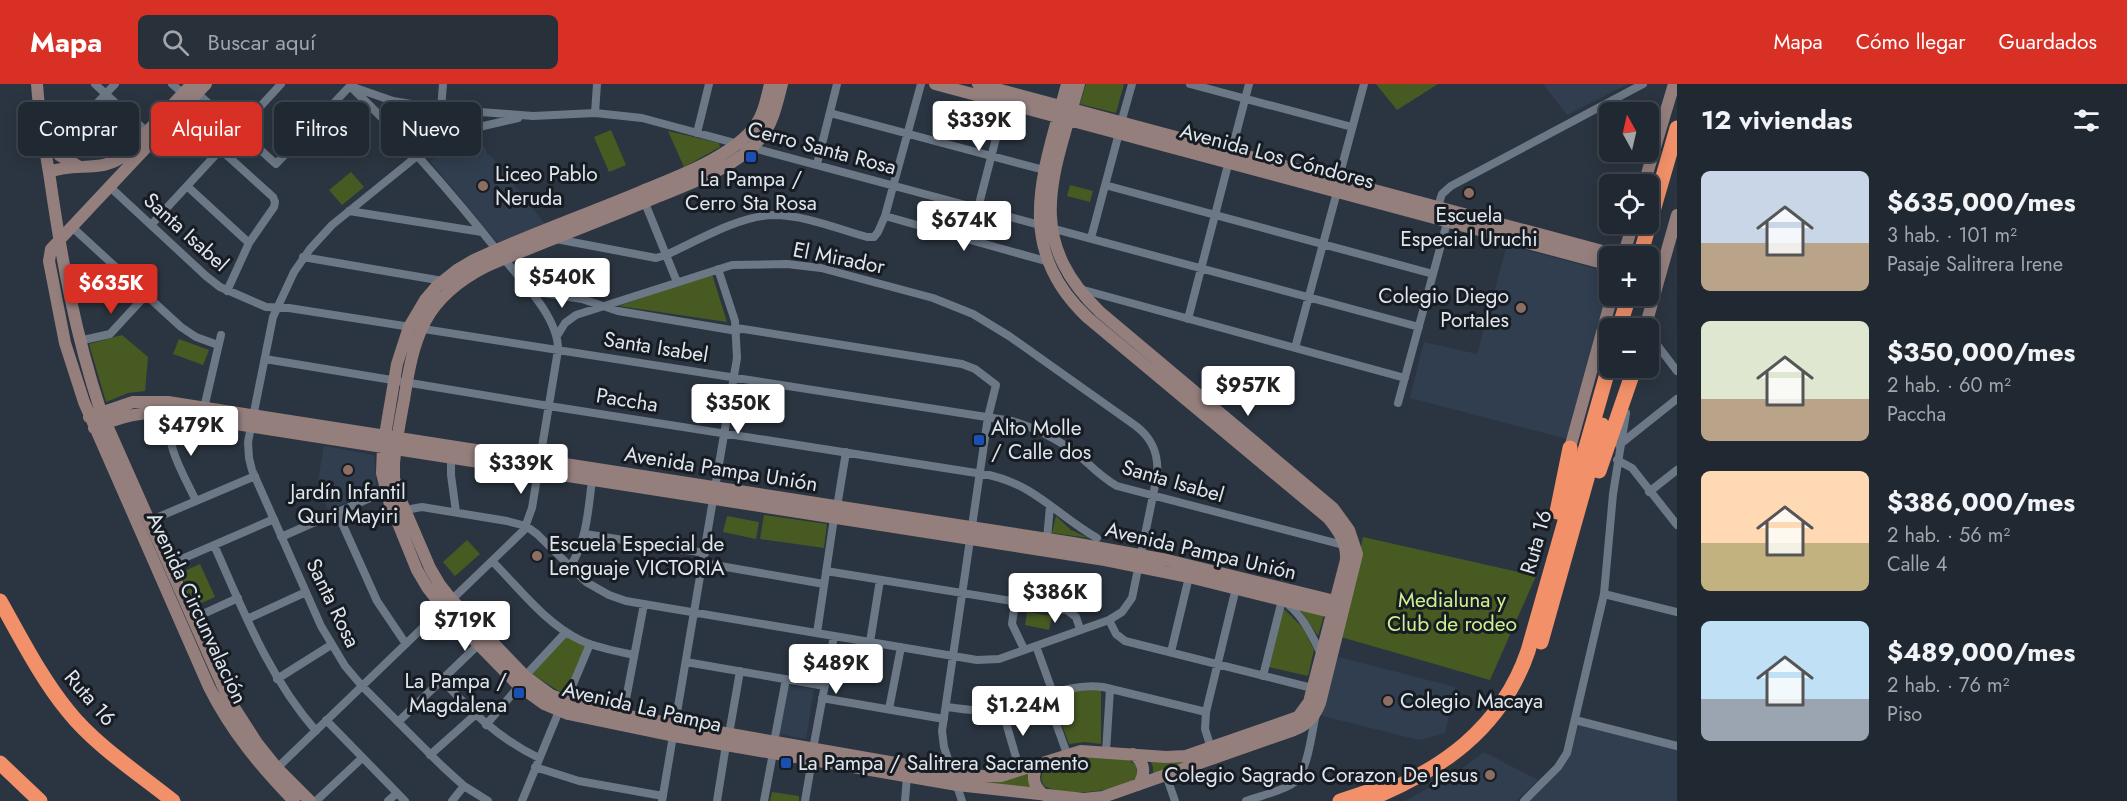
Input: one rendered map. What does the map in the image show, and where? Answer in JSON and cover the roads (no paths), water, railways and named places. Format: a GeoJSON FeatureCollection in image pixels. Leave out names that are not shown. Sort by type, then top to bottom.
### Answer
{"type":"FeatureCollection","features":[{"type":"Feature","properties":{"kind":"highway"},"geometry":{"type":"LineString","coordinates":[[1643,246],[1677,128]]}},
{"type":"Feature","properties":{"kind":"highway"},"geometry":{"type":"LineString","coordinates":[[1659,247],[1677,163]]}},
{"type":"Feature","properties":{"kind":"highway","name":"Ruta 16"},"geometry":{"type":"LineString","coordinates":[[1365,801],[1415,778],[1445,760],[1467,743],[1486,724],[1513,686],[1528,651],[1606,378]]}},
{"type":"Feature","properties":{"kind":"highway"},"geometry":{"type":"LineString","coordinates":[[1391,801],[1444,773],[1470,754],[1493,731],[1513,706],[1524,687],[1534,664],[1625,378]]}},
{"type":"Feature","properties":{"kind":"highway"},"geometry":{"type":"LineString","coordinates":[[1546,583],[1570,448]]}},
{"type":"Feature","properties":{"kind":"highway","name":"Ruta 16"},"geometry":{"type":"LineString","coordinates":[[0,601],[44,677],[68,712],[114,754],[172,801]]}},
{"type":"Feature","properties":{"kind":"highway"},"geometry":{"type":"LineString","coordinates":[[1340,801],[1445,760]]}},
{"type":"Feature","properties":{"kind":"highway"},"geometry":{"type":"LineString","coordinates":[[0,763],[40,801]]}},
{"type":"Feature","properties":{"kind":"street"},"geometry":{"type":"LineString","coordinates":[[37,84],[39,102]]}},
{"type":"Feature","properties":{"kind":"street"},"geometry":{"type":"LineString","coordinates":[[95,84],[147,132]]}},
{"type":"Feature","properties":{"kind":"street"},"geometry":{"type":"LineString","coordinates":[[98,102],[115,84]]}},
{"type":"Feature","properties":{"kind":"street"},"geometry":{"type":"LineString","coordinates":[[172,84],[194,91],[206,102]]}},
{"type":"Feature","properties":{"kind":"street"},"geometry":{"type":"LineString","coordinates":[[262,104],[281,84]]}},
{"type":"Feature","properties":{"kind":"street"},"geometry":{"type":"LineString","coordinates":[[442,102],[443,84]]}},
{"type":"Feature","properties":{"kind":"street"},"geometry":{"type":"LineString","coordinates":[[595,113],[597,84]]}},
{"type":"Feature","properties":{"kind":"street"},"geometry":{"type":"LineString","coordinates":[[697,133],[709,84]]}},
{"type":"Feature","properties":{"kind":"street","name":"Avenida La Pampa"},"geometry":{"type":"LineString","coordinates":[[415,328],[448,291],[500,255],[680,176],[709,162],[736,144],[749,134],[757,123],[765,106],[770,84]]}},
{"type":"Feature","properties":{"kind":"street","name":"Avenida La Pampa"},"geometry":{"type":"LineString","coordinates":[[674,730],[623,715],[562,706],[537,699],[448,604],[432,595],[417,570],[386,490],[382,473],[391,442],[401,381],[411,358],[415,328],[425,300],[443,281],[465,265],[555,239],[707,175],[752,147],[762,138],[771,122],[782,84]]}},
{"type":"Feature","properties":{"kind":"street"},"geometry":{"type":"LineString","coordinates":[[817,164],[837,84]]}},
{"type":"Feature","properties":{"kind":"street"},"geometry":{"type":"LineString","coordinates":[[555,239],[656,258],[737,223],[772,215],[795,217],[873,237],[878,232],[885,216],[921,84]]}},
{"type":"Feature","properties":{"kind":"street","name":"Avenida Los Cóndores"},"geometry":{"type":"LineString","coordinates":[[935,84],[1005,103],[1065,113]]}},
{"type":"Feature","properties":{"kind":"street","name":"Avenida Los Cóndores"},"geometry":{"type":"LineString","coordinates":[[978,84],[1065,113],[1230,158],[1436,213],[1599,251]]}},
{"type":"Feature","properties":{"kind":"street"},"geometry":{"type":"LineString","coordinates":[[1067,84],[1065,113],[1046,226],[1061,261],[1077,288],[1100,312],[1333,508],[1346,524],[1350,547]]}},
{"type":"Feature","properties":{"kind":"street"},"geometry":{"type":"LineString","coordinates":[[1079,84],[1065,113],[1044,170],[1039,194],[1046,226],[1049,262],[1068,296],[1088,318],[1321,512],[1350,547]]}},
{"type":"Feature","properties":{"kind":"street"},"geometry":{"type":"LineString","coordinates":[[1091,238],[1132,84]]}},
{"type":"Feature","properties":{"kind":"street"},"geometry":{"type":"LineString","coordinates":[[1190,84],[1353,127]]}},
{"type":"Feature","properties":{"kind":"street"},"geometry":{"type":"LineString","coordinates":[[1188,319],[1250,84]]}},
{"type":"Feature","properties":{"kind":"street"},"geometry":{"type":"LineString","coordinates":[[1295,348],[1364,84]]}},
{"type":"Feature","properties":{"kind":"street"},"geometry":{"type":"LineString","coordinates":[[1436,213],[1442,194],[1451,186],[1642,84]]}},
{"type":"Feature","properties":{"kind":"street"},"geometry":{"type":"LineString","coordinates":[[1647,174],[1674,84]]}},
{"type":"Feature","properties":{"kind":"street"},"geometry":{"type":"LineString","coordinates":[[262,151],[276,164],[348,85],[381,118]]}},
{"type":"Feature","properties":{"kind":"street","name":"Cerro Santa Rosa"},"geometry":{"type":"LineString","coordinates":[[348,85],[399,102]]}},
{"type":"Feature","properties":{"kind":"street"},"geometry":{"type":"LineString","coordinates":[[49,172],[78,166],[96,168],[116,161],[194,91]]}},
{"type":"Feature","properties":{"kind":"street"},"geometry":{"type":"LineString","coordinates":[[98,420],[70,362],[48,258],[51,249],[110,187],[194,91]]}},
{"type":"Feature","properties":{"kind":"street"},"geometry":{"type":"LineString","coordinates":[[978,208],[1005,103]]}},
{"type":"Feature","properties":{"kind":"street","name":"Cerro Santa Rosa"},"geometry":{"type":"LineString","coordinates":[[481,112],[533,116],[595,113],[642,118],[1419,327]]}},
{"type":"Feature","properties":{"kind":"street"},"geometry":{"type":"LineString","coordinates":[[830,113],[1044,170]]}},
{"type":"Feature","properties":{"kind":"street","name":"Santa Rosa"},"geometry":{"type":"LineString","coordinates":[[481,126],[533,116]]}},
{"type":"Feature","properties":{"kind":"street"},"geometry":{"type":"LineString","coordinates":[[46,156],[59,242],[98,420]]}},
{"type":"Feature","properties":{"kind":"street"},"geometry":{"type":"LineString","coordinates":[[61,156],[78,166]]}},
{"type":"Feature","properties":{"kind":"street"},"geometry":{"type":"LineString","coordinates":[[151,225],[215,156]]}},
{"type":"Feature","properties":{"kind":"street"},"geometry":{"type":"LineString","coordinates":[[227,156],[274,200],[274,207],[249,243],[227,291]]}},
{"type":"Feature","properties":{"kind":"street","name":"Santa Rosa"},"geometry":{"type":"LineString","coordinates":[[417,156],[324,233],[303,257],[273,317],[248,450],[255,476],[331,645],[362,686],[430,755],[464,786],[488,801]]}},
{"type":"Feature","properties":{"kind":"street"},"geometry":{"type":"LineString","coordinates":[[273,771],[517,538],[531,514],[558,350],[556,336],[530,291],[419,156]]}},
{"type":"Feature","properties":{"kind":"street"},"geometry":{"type":"LineString","coordinates":[[1105,185],[1433,274]]}},
{"type":"Feature","properties":{"kind":"street"},"geometry":{"type":"LineString","coordinates":[[187,186],[249,243]]}},
{"type":"Feature","properties":{"kind":"street","name":"Santa Isabel"},"geometry":{"type":"LineString","coordinates":[[110,187],[206,276],[227,291],[255,304],[1012,421],[1045,434],[1075,452],[1111,483],[1153,497],[1350,547]]}},
{"type":"Feature","properties":{"kind":"street"},"geometry":{"type":"LineString","coordinates":[[645,202],[677,282]]}},
{"type":"Feature","properties":{"kind":"street"},"geometry":{"type":"LineString","coordinates":[[349,211],[482,231]]}},
{"type":"Feature","properties":{"kind":"street"},"geometry":{"type":"LineString","coordinates":[[1659,258],[1677,215]]}},
{"type":"Feature","properties":{"kind":"street"},"geometry":{"type":"LineString","coordinates":[[885,216],[1049,262]]}},
{"type":"Feature","properties":{"kind":"street"},"geometry":{"type":"LineString","coordinates":[[1398,403],[1449,216]]}},
{"type":"Feature","properties":{"kind":"street","name":"Avenida Los Cóndores"},"geometry":{"type":"LineString","coordinates":[[1449,216],[1599,262]]}},
{"type":"Feature","properties":{"kind":"street"},"geometry":{"type":"LineString","coordinates":[[72,227],[188,332],[218,345]]}},
{"type":"Feature","properties":{"kind":"street"},"geometry":{"type":"LineString","coordinates":[[303,257],[443,281]]}},
{"type":"Feature","properties":{"kind":"street","name":"El Mirador"},"geometry":{"type":"LineString","coordinates":[[556,336],[572,317],[732,265],[810,266],[933,298],[973,314],[1009,336],[1146,435],[1153,445],[1158,460],[1134,592],[1130,604],[1109,620]]}},
{"type":"Feature","properties":{"kind":"street"},"geometry":{"type":"LineString","coordinates":[[536,767],[579,781],[663,798],[735,378],[737,329],[718,269]]}},
{"type":"Feature","properties":{"kind":"street"},"geometry":{"type":"LineString","coordinates":[[1077,288],[1405,378]]}},
{"type":"Feature","properties":{"kind":"street"},"geometry":{"type":"LineString","coordinates":[[530,291],[582,299],[618,311],[962,364],[972,367],[996,385],[988,417],[944,719],[943,742],[962,801]]}},
{"type":"Feature","properties":{"kind":"street"},"geometry":{"type":"LineString","coordinates":[[79,341],[110,334],[146,295]]}},
{"type":"Feature","properties":{"kind":"street"},"geometry":{"type":"LineString","coordinates":[[1570,448],[1609,306]]}},
{"type":"Feature","properties":{"kind":"street"},"geometry":{"type":"LineString","coordinates":[[204,408],[220,334]]}},
{"type":"Feature","properties":{"kind":"street"},"geometry":{"type":"LineString","coordinates":[[1659,347],[1677,371]]}},
{"type":"Feature","properties":{"kind":"street","name":"Paccha"},"geometry":{"type":"LineString","coordinates":[[265,359],[980,473],[1007,479],[1024,487],[1097,538]]}},
{"type":"Feature","properties":{"kind":"street"},"geometry":{"type":"LineString","coordinates":[[1524,801],[1558,767],[1567,753],[1604,594],[1627,378]]}},
{"type":"Feature","properties":{"kind":"street"},"geometry":{"type":"LineString","coordinates":[[1619,446],[1677,399]]}},
{"type":"Feature","properties":{"kind":"street","name":"Avenida Pampa Unión"},"geometry":{"type":"LineString","coordinates":[[98,420],[124,404],[151,400],[204,408],[252,421]]}},
{"type":"Feature","properties":{"kind":"street","name":"Avenida Pampa Unión"},"geometry":{"type":"LineString","coordinates":[[98,420],[151,412],[252,421],[391,442],[1140,561],[1189,577],[1282,600],[1339,608]]}},
{"type":"Feature","properties":{"kind":"street"},"geometry":{"type":"LineString","coordinates":[[171,414],[170,441],[196,501]]}},
{"type":"Feature","properties":{"kind":"street","name":"Avenida Circunvalación"},"geometry":{"type":"LineString","coordinates":[[98,420],[149,521],[220,682],[237,715],[294,801]]}},
{"type":"Feature","properties":{"kind":"street","name":"Avenida Circunvalación"},"geometry":{"type":"LineString","coordinates":[[98,420],[218,703],[237,736],[273,771],[310,801]]}},
{"type":"Feature","properties":{"kind":"street","name":"Avenida La Pampa"},"geometry":{"type":"LineString","coordinates":[[391,442],[394,478],[405,510],[448,604],[478,644],[522,681]]}},
{"type":"Feature","properties":{"kind":"street","name":"Avenida Pampa Unión"},"geometry":{"type":"LineString","coordinates":[[391,442],[451,458],[539,466],[592,480],[715,493]]}},
{"type":"Feature","properties":{"kind":"street"},"geometry":{"type":"LineString","coordinates":[[818,633],[846,452]]}},
{"type":"Feature","properties":{"kind":"street"},"geometry":{"type":"LineString","coordinates":[[451,458],[456,512]]}},
{"type":"Feature","properties":{"kind":"street"},"geometry":{"type":"LineString","coordinates":[[1617,460],[1632,468],[1677,525]]}},
{"type":"Feature","properties":{"kind":"street"},"geometry":{"type":"LineString","coordinates":[[1649,492],[1677,470]]}},
{"type":"Feature","properties":{"kind":"street"},"geometry":{"type":"LineString","coordinates":[[149,521],[255,476]]}},
{"type":"Feature","properties":{"kind":"street"},"geometry":{"type":"LineString","coordinates":[[570,567],[585,534],[592,480]]}},
{"type":"Feature","properties":{"kind":"street"},"geometry":{"type":"LineString","coordinates":[[281,537],[386,490]]}},
{"type":"Feature","properties":{"kind":"street"},"geometry":{"type":"LineString","coordinates":[[1047,539],[1050,506]]}},
{"type":"Feature","properties":{"kind":"street"},"geometry":{"type":"LineString","coordinates":[[405,510],[422,507],[526,526],[586,582],[617,598],[644,604],[988,660],[1109,620],[1114,632],[1121,639],[1318,690]]}},
{"type":"Feature","properties":{"kind":"street"},"geometry":{"type":"LineString","coordinates":[[337,512],[377,601],[406,644]]}},
{"type":"Feature","properties":{"kind":"street"},"geometry":{"type":"LineString","coordinates":[[168,565],[274,519]]}},
{"type":"Feature","properties":{"kind":"street"},"geometry":{"type":"LineString","coordinates":[[585,534],[705,553]]}},
{"type":"Feature","properties":{"kind":"street","name":"Avenida Pampa Unión"},"geometry":{"type":"LineString","coordinates":[[971,534],[1047,539],[1339,608]]}},
{"type":"Feature","properties":{"kind":"street"},"geometry":{"type":"LineString","coordinates":[[214,545],[277,679],[316,731]]}},
{"type":"Feature","properties":{"kind":"street","name":"Avenida La Pampa"},"geometry":{"type":"LineString","coordinates":[[812,754],[907,777],[957,786],[1079,800],[1101,799],[1299,728],[1317,711],[1322,655],[1356,561],[1350,547]]}},
{"type":"Feature","properties":{"kind":"street"},"geometry":{"type":"LineString","coordinates":[[492,562],[566,632],[590,644],[634,655]]}},
{"type":"Feature","properties":{"kind":"street"},"geometry":{"type":"LineString","coordinates":[[703,563],[824,584]]}},
{"type":"Feature","properties":{"kind":"street"},"geometry":{"type":"LineString","coordinates":[[826,571],[1067,610],[1076,617],[1080,629]]}},
{"type":"Feature","properties":{"kind":"street"},"geometry":{"type":"LineString","coordinates":[[1171,652],[1189,577]]}},
{"type":"Feature","properties":{"kind":"street"},"geometry":{"type":"LineString","coordinates":[[870,642],[880,580]]}},
{"type":"Feature","properties":{"kind":"street"},"geometry":{"type":"LineString","coordinates":[[1210,748],[1205,729],[1206,712],[1236,588]]}},
{"type":"Feature","properties":{"kind":"street"},"geometry":{"type":"LineString","coordinates":[[247,619],[306,592]]}},
{"type":"Feature","properties":{"kind":"street"},"geometry":{"type":"LineString","coordinates":[[1604,594],[1677,612]]}},
{"type":"Feature","properties":{"kind":"street"},"geometry":{"type":"LineString","coordinates":[[192,619],[238,598]]}},
{"type":"Feature","properties":{"kind":"street"},"geometry":{"type":"LineString","coordinates":[[1263,676],[1282,600],[1303,620],[1322,655]]}},
{"type":"Feature","properties":{"kind":"street"},"geometry":{"type":"LineString","coordinates":[[1015,602],[1012,624],[1024,649]]}},
{"type":"Feature","properties":{"kind":"street"},"geometry":{"type":"LineString","coordinates":[[623,715],[644,604]]}},
{"type":"Feature","properties":{"kind":"street","name":"Avenida La Pampa"},"geometry":{"type":"LineString","coordinates":[[562,706],[581,717],[674,730],[812,754],[991,777],[1020,771],[1081,751],[1176,757],[1210,748],[1298,717],[1318,690],[1339,608]]}},
{"type":"Feature","properties":{"kind":"street"},"geometry":{"type":"LineString","coordinates":[[486,725],[566,632]]}},
{"type":"Feature","properties":{"kind":"street"},"geometry":{"type":"LineString","coordinates":[[805,801],[834,636]]}},
{"type":"Feature","properties":{"kind":"street"},"geometry":{"type":"LineString","coordinates":[[398,722],[478,644]]}},
{"type":"Feature","properties":{"kind":"street"},"geometry":{"type":"LineString","coordinates":[[522,801],[590,644]]}},
{"type":"Feature","properties":{"kind":"street"},"geometry":{"type":"LineString","coordinates":[[277,679],[331,645]]}},
{"type":"Feature","properties":{"kind":"street"},"geometry":{"type":"LineString","coordinates":[[1036,645],[1067,754]]}},
{"type":"Feature","properties":{"kind":"street"},"geometry":{"type":"LineString","coordinates":[[889,710],[901,647]]}},
{"type":"Feature","properties":{"kind":"street"},"geometry":{"type":"LineString","coordinates":[[686,662],[825,686]]}},
{"type":"Feature","properties":{"kind":"street"},"geometry":{"type":"LineString","coordinates":[[717,801],[740,671]]}},
{"type":"Feature","properties":{"kind":"street"},"geometry":{"type":"LineString","coordinates":[[764,801],[786,679]]}},
{"type":"Feature","properties":{"kind":"street"},"geometry":{"type":"LineString","coordinates":[[442,680],[486,725],[519,748],[540,758]]}},
{"type":"Feature","properties":{"kind":"street"},"geometry":{"type":"LineString","coordinates":[[946,706],[980,711],[1002,709],[1080,686],[1110,689],[1206,712]]}},
{"type":"Feature","properties":{"kind":"street"},"geometry":{"type":"LineString","coordinates":[[1106,752],[1110,689]]}},
{"type":"Feature","properties":{"kind":"street"},"geometry":{"type":"LineString","coordinates":[[822,698],[944,719]]}},
{"type":"Feature","properties":{"kind":"street"},"geometry":{"type":"LineString","coordinates":[[1002,709],[1020,771]]}},
{"type":"Feature","properties":{"kind":"street"},"geometry":{"type":"LineString","coordinates":[[1246,801],[1288,786],[1298,779],[1303,769],[1317,711]]}},
{"type":"Feature","properties":{"kind":"street"},"geometry":{"type":"LineString","coordinates":[[430,755],[475,715]]}},
{"type":"Feature","properties":{"kind":"street"},"geometry":{"type":"LineString","coordinates":[[326,720],[405,801]]}},
{"type":"Feature","properties":{"kind":"street"},"geometry":{"type":"LineString","coordinates":[[1575,720],[1677,746]]}},
{"type":"Feature","properties":{"kind":"street"},"geometry":{"type":"LineString","coordinates":[[1133,754],[1140,760],[1143,767],[1142,778],[1138,785]]}},
{"type":"Feature","properties":{"kind":"street"},"geometry":{"type":"LineString","coordinates":[[316,801],[362,758]]}},
{"type":"Feature","properties":{"kind":"street"},"geometry":{"type":"LineString","coordinates":[[1038,764],[1034,772],[1034,780],[1036,787],[1044,795]]}},
{"type":"Feature","properties":{"kind":"street"},"geometry":{"type":"LineString","coordinates":[[1166,775],[1175,801]]}},
{"type":"Feature","properties":{"kind":"street"},"geometry":{"type":"LineString","coordinates":[[905,801],[907,777]]}},
{"type":"Feature","properties":{"kind":"street"},"geometry":{"type":"LineString","coordinates":[[452,801],[464,786]]}},
{"type":"Feature","properties":{"kind":"street"},"geometry":{"type":"LineString","coordinates":[[388,801],[397,793]]}},
{"type":"Feature","properties":{"kind":"place","name":"La Pampa / Cerro Sta Rosa"},"geometry":{"type":"Point","coordinates":[751,157]}},
{"type":"Feature","properties":{"kind":"place","name":"Liceo Pablo Neruda"},"geometry":{"type":"Point","coordinates":[483,186]}},
{"type":"Feature","properties":{"kind":"place","name":"Escuela Especial Uruchi"},"geometry":{"type":"Point","coordinates":[1469,193]}},
{"type":"Feature","properties":{"kind":"place","name":"Colegio Diego Portales"},"geometry":{"type":"Point","coordinates":[1521,308]}},
{"type":"Feature","properties":{"kind":"place","name":"Alto Molle / Calle dos"},"geometry":{"type":"Point","coordinates":[979,440]}},
{"type":"Feature","properties":{"kind":"place","name":"Jardín Infantil Quri Mayiri"},"geometry":{"type":"Point","coordinates":[348,470]}},
{"type":"Feature","properties":{"kind":"place","name":"Escuela Especial de Lenguaje VICTORIA"},"geometry":{"type":"Point","coordinates":[537,556]}},
{"type":"Feature","properties":{"kind":"place","name":"La Pampa / Magdalena"},"geometry":{"type":"Point","coordinates":[519,693]}},
{"type":"Feature","properties":{"kind":"place","name":"Colegio Macaya"},"geometry":{"type":"Point","coordinates":[1388,701]}},
{"type":"Feature","properties":{"kind":"place","name":"La Pampa / Salitrera Sacramento"},"geometry":{"type":"Point","coordinates":[786,763]}},
{"type":"Feature","properties":{"kind":"place","name":"Colegio Sagrado Corazon De Jesus"},"geometry":{"type":"Point","coordinates":[1490,775]}},
{"type":"Feature","properties":{"kind":"park label","name":"Medialuna y Club de rodeo"},"geometry":{"type":"Point","coordinates":[1452,612]}}]}
